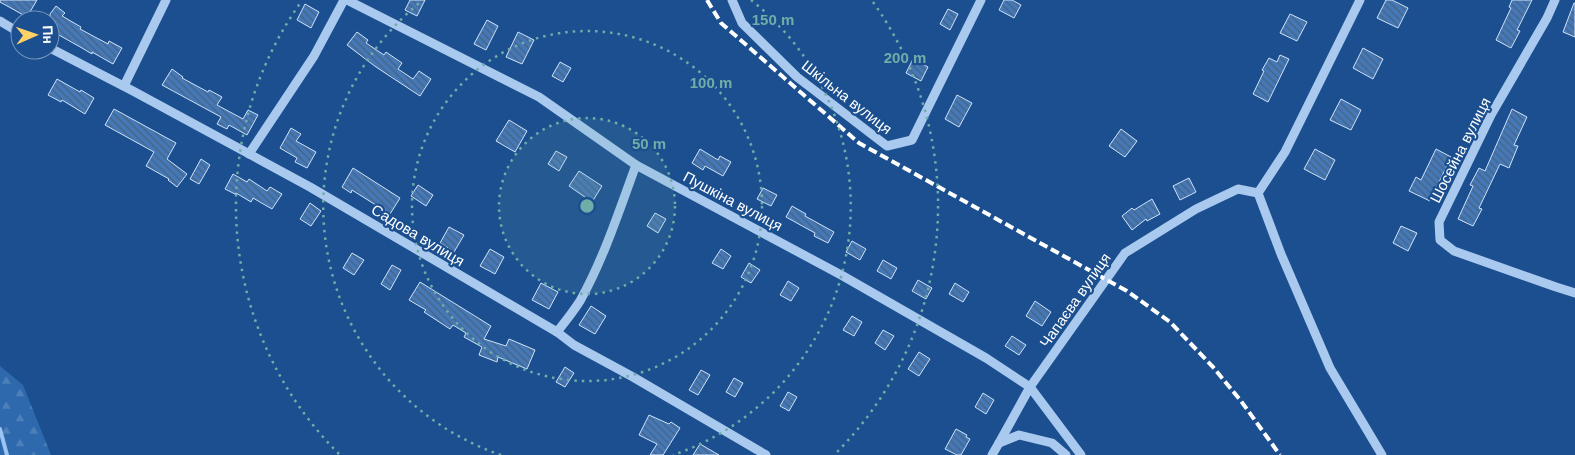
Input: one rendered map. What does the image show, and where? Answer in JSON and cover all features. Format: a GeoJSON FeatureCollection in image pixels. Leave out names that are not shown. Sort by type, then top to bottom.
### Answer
{"type":"FeatureCollection","features":[{"type":"Feature","properties":{"kind":"street"},"geometry":{"type":"LineString","coordinates":[[124,86],[166,0]]}},
{"type":"Feature","properties":{"kind":"street"},"geometry":{"type":"LineString","coordinates":[[249,154],[314,56],[346,0]]}},
{"type":"Feature","properties":{"kind":"street","name":"Пушкіна вулиця"},"geometry":{"type":"LineString","coordinates":[[346,0],[539,97],[636,165],[843,276],[986,358],[1030,387],[1082,455]]}},
{"type":"Feature","properties":{"kind":"street","name":"Шкільна вулиця"},"geometry":{"type":"LineString","coordinates":[[732,0],[742,23],[797,77],[887,146],[912,140],[981,0]]}},
{"type":"Feature","properties":{"kind":"street"},"geometry":{"type":"LineString","coordinates":[[1360,0],[1284,152],[1258,193],[1281,254],[1330,368],[1382,455]]}},
{"type":"Feature","properties":{"kind":"street","name":"Шосейна вулиця"},"geometry":{"type":"LineString","coordinates":[[1555,0],[1547,18],[1491,115],[1439,222],[1440,240],[1454,252],[1575,292]]}},
{"type":"Feature","properties":{"kind":"street","name":"Садова вулиця"},"geometry":{"type":"LineString","coordinates":[[60,53],[310,187],[557,332],[574,346],[633,377],[766,455]]}},
{"type":"Feature","properties":{"kind":"street"},"geometry":{"type":"LineString","coordinates":[[557,332],[579,302],[596,268],[636,165]]}},
{"type":"Feature","properties":{"kind":"street","name":"Чапаєва вулиця"},"geometry":{"type":"LineString","coordinates":[[999,443],[1030,387],[1125,252],[1196,209],[1238,189],[1258,193]]}},
{"type":"Feature","properties":{"kind":"street"},"geometry":{"type":"LineString","coordinates":[[992,455],[999,443],[1019,435],[1052,443],[1066,455]]}},
{"type":"Feature","properties":{"kind":"green space"},"geometry":{"type":"Polygon","coordinates":[[[0,366],[23,385],[51,455],[0,455],[0,366]]]}},
{"type":"Feature","properties":{"kind":"building"},"geometry":{"type":"Polygon","coordinates":[[[0,0],[37,0],[31,10],[14,10],[0,2],[0,0]]]}},
{"type":"Feature","properties":{"kind":"building"},"geometry":{"type":"Polygon","coordinates":[[[410,0],[425,0],[417,16],[405,10],[410,0]]]}},
{"type":"Feature","properties":{"kind":"building"},"geometry":{"type":"Polygon","coordinates":[[[1004,0],[1012,0],[1021,5],[1014,18],[999,10],[1004,0]]]}},
{"type":"Feature","properties":{"kind":"building"},"geometry":{"type":"Polygon","coordinates":[[[1386,0],[1392,0],[1408,8],[1398,28],[1377,18],[1386,0]]]}},
{"type":"Feature","properties":{"kind":"building"},"geometry":{"type":"Polygon","coordinates":[[[1512,0],[1532,0],[1517,30],[1520,31],[1511,48],[1496,40],[1511,8],[1509,7],[1512,0]]]}},
{"type":"Feature","properties":{"kind":"building"},"geometry":{"type":"Polygon","coordinates":[[[1575,3],[1575,37],[1563,32],[1575,3]]]}},
{"type":"Feature","properties":{"kind":"building"},"geometry":{"type":"Polygon","coordinates":[[[305,4],[319,12],[311,28],[297,20],[305,4]]]}},
{"type":"Feature","properties":{"kind":"building"},"geometry":{"type":"Polygon","coordinates":[[[56,6],[65,13],[62,16],[81,27],[80,29],[108,44],[109,41],[122,48],[113,64],[60,36],[60,10],[53,10],[56,6]]]}},
{"type":"Feature","properties":{"kind":"building"},"geometry":{"type":"Polygon","coordinates":[[[948,9],[958,14],[950,30],[940,24],[948,9]]]}},
{"type":"Feature","properties":{"kind":"building"},"geometry":{"type":"Polygon","coordinates":[[[1290,14],[1307,22],[1297,41],[1280,33],[1290,14]]]}},
{"type":"Feature","properties":{"kind":"building"},"geometry":{"type":"Polygon","coordinates":[[[487,20],[498,26],[486,50],[474,44],[487,20]]]}},
{"type":"Feature","properties":{"kind":"building"},"geometry":{"type":"Polygon","coordinates":[[[357,32],[368,40],[366,43],[384,55],[386,52],[402,63],[398,69],[413,79],[419,71],[431,79],[420,96],[347,45],[357,32]]]}},
{"type":"Feature","properties":{"kind":"building"},"geometry":{"type":"Polygon","coordinates":[[[518,32],[534,40],[522,64],[506,57],[518,32]]]}},
{"type":"Feature","properties":{"kind":"building"},"geometry":{"type":"Polygon","coordinates":[[[1363,48],[1383,59],[1373,79],[1353,68],[1363,48]]]}},
{"type":"Feature","properties":{"kind":"building"},"geometry":{"type":"Polygon","coordinates":[[[1280,55],[1289,59],[1268,102],[1253,94],[1264,71],[1262,70],[1269,58],[1277,62],[1280,55]]]}},
{"type":"Feature","properties":{"kind":"building"},"geometry":{"type":"Polygon","coordinates":[[[913,59],[928,67],[921,81],[906,73],[913,59]]]}},
{"type":"Feature","properties":{"kind":"building"},"geometry":{"type":"Polygon","coordinates":[[[560,62],[571,68],[563,82],[552,76],[560,62]]]}},
{"type":"Feature","properties":{"kind":"building"},"geometry":{"type":"Polygon","coordinates":[[[172,69],[182,78],[222,97],[217,105],[243,119],[248,110],[258,115],[247,135],[229,125],[227,129],[217,124],[221,117],[162,85],[172,69]]]}},
{"type":"Feature","properties":{"kind":"building"},"geometry":{"type":"Polygon","coordinates":[[[57,79],[94,98],[85,114],[62,100],[61,102],[48,95],[57,79]]]}},
{"type":"Feature","properties":{"kind":"building"},"geometry":{"type":"Polygon","coordinates":[[[957,95],[972,103],[959,127],[945,119],[957,95]]]}},
{"type":"Feature","properties":{"kind":"building"},"geometry":{"type":"Polygon","coordinates":[[[1341,99],[1361,110],[1351,130],[1330,120],[1341,99]]]}},
{"type":"Feature","properties":{"kind":"building"},"geometry":{"type":"Polygon","coordinates":[[[114,109],[176,143],[167,159],[187,174],[177,187],[169,179],[146,166],[154,152],[105,125],[114,109]]]}},
{"type":"Feature","properties":{"kind":"building"},"geometry":{"type":"Polygon","coordinates":[[[1512,109],[1527,117],[1514,145],[1518,146],[1509,168],[1500,164],[1479,208],[1482,209],[1473,226],[1458,219],[1473,186],[1470,185],[1479,168],[1485,171],[1512,109]]]}},
{"type":"Feature","properties":{"kind":"building"},"geometry":{"type":"Polygon","coordinates":[[[509,120],[527,131],[515,152],[496,141],[509,120]]]}},
{"type":"Feature","properties":{"kind":"building"},"geometry":{"type":"Polygon","coordinates":[[[291,128],[301,134],[296,141],[316,152],[307,168],[295,162],[297,158],[280,148],[291,128]]]}},
{"type":"Feature","properties":{"kind":"building"},"geometry":{"type":"Polygon","coordinates":[[[1121,129],[1137,141],[1125,157],[1109,146],[1121,129]]]}},
{"type":"Feature","properties":{"kind":"building"},"geometry":{"type":"Polygon","coordinates":[[[700,149],[718,160],[720,156],[731,162],[723,176],[705,166],[703,170],[692,163],[700,149]]]}},
{"type":"Feature","properties":{"kind":"building"},"geometry":{"type":"Polygon","coordinates":[[[1315,149],[1335,160],[1325,180],[1304,169],[1315,149]]]}},
{"type":"Feature","properties":{"kind":"building"},"geometry":{"type":"Polygon","coordinates":[[[1436,149],[1451,157],[1430,201],[1409,191],[1416,177],[1421,180],[1436,149]]]}},
{"type":"Feature","properties":{"kind":"building"},"geometry":{"type":"Polygon","coordinates":[[[556,151],[567,157],[559,171],[548,164],[556,151]]]}},
{"type":"Feature","properties":{"kind":"building"},"geometry":{"type":"Polygon","coordinates":[[[201,159],[210,165],[199,184],[190,179],[201,159]]]}},
{"type":"Feature","properties":{"kind":"building"},"geometry":{"type":"Polygon","coordinates":[[[353,168],[400,198],[390,214],[352,190],[351,193],[342,187],[353,168]]]}},
{"type":"Feature","properties":{"kind":"building"},"geometry":{"type":"Polygon","coordinates":[[[579,171],[602,186],[592,202],[569,186],[579,171]]]}},
{"type":"Feature","properties":{"kind":"building"},"geometry":{"type":"Polygon","coordinates":[[[233,174],[247,182],[249,179],[267,191],[270,187],[282,194],[272,209],[253,198],[251,202],[225,189],[233,174]]]}},
{"type":"Feature","properties":{"kind":"building"},"geometry":{"type":"Polygon","coordinates":[[[1189,178],[1196,192],[1180,200],[1173,186],[1189,178]]]}},
{"type":"Feature","properties":{"kind":"building"},"geometry":{"type":"Polygon","coordinates":[[[418,185],[433,195],[426,206],[411,196],[418,185]]]}},
{"type":"Feature","properties":{"kind":"building"},"geometry":{"type":"Polygon","coordinates":[[[763,188],[777,195],[771,206],[757,199],[763,188]]]}},
{"type":"Feature","properties":{"kind":"building"},"geometry":{"type":"Polygon","coordinates":[[[1152,199],[1160,214],[1147,221],[1146,219],[1132,230],[1122,216],[1132,208],[1134,210],[1152,199]]]}},
{"type":"Feature","properties":{"kind":"building"},"geometry":{"type":"Polygon","coordinates":[[[310,203],[321,211],[311,226],[300,219],[310,203]]]}},
{"type":"Feature","properties":{"kind":"building"},"geometry":{"type":"Polygon","coordinates":[[[792,206],[806,214],[805,216],[834,232],[828,243],[814,236],[815,233],[786,217],[792,206]]]}},
{"type":"Feature","properties":{"kind":"building"},"geometry":{"type":"Polygon","coordinates":[[[655,213],[666,219],[658,233],[647,226],[655,213]]]}},
{"type":"Feature","properties":{"kind":"building"},"geometry":{"type":"Polygon","coordinates":[[[1401,226],[1417,233],[1408,251],[1393,243],[1401,226]]]}},
{"type":"Feature","properties":{"kind":"building"},"geometry":{"type":"Polygon","coordinates":[[[449,227],[464,235],[454,252],[440,243],[449,227]]]}},
{"type":"Feature","properties":{"kind":"building"},"geometry":{"type":"Polygon","coordinates":[[[852,241],[866,249],[860,260],[846,252],[852,241]]]}},
{"type":"Feature","properties":{"kind":"building"},"geometry":{"type":"Polygon","coordinates":[[[490,249],[504,257],[495,274],[480,266],[490,249]]]}},
{"type":"Feature","properties":{"kind":"building"},"geometry":{"type":"Polygon","coordinates":[[[721,249],[731,256],[723,269],[712,263],[721,249]]]}},
{"type":"Feature","properties":{"kind":"building"},"geometry":{"type":"Polygon","coordinates":[[[352,253],[364,260],[354,275],[343,268],[352,253]]]}},
{"type":"Feature","properties":{"kind":"building"},"geometry":{"type":"Polygon","coordinates":[[[883,260],[897,268],[891,279],[877,271],[883,260]]]}},
{"type":"Feature","properties":{"kind":"building"},"geometry":{"type":"Polygon","coordinates":[[[749,263],[760,270],[751,283],[741,277],[749,263]]]}},
{"type":"Feature","properties":{"kind":"building"},"geometry":{"type":"Polygon","coordinates":[[[392,265],[401,270],[390,290],[381,284],[392,265]]]}},
{"type":"Feature","properties":{"kind":"building"},"geometry":{"type":"Polygon","coordinates":[[[918,280],[932,288],[926,299],[912,291],[918,280]]]}},
{"type":"Feature","properties":{"kind":"building"},"geometry":{"type":"Polygon","coordinates":[[[788,281],[799,288],[791,301],[780,295],[788,281]]]}},
{"type":"Feature","properties":{"kind":"building"},"geometry":{"type":"Polygon","coordinates":[[[420,282],[491,326],[484,339],[506,346],[509,339],[535,350],[527,369],[498,357],[497,362],[479,355],[482,347],[464,337],[466,333],[453,325],[450,329],[424,312],[426,310],[409,300],[420,282]]]}},
{"type":"Feature","properties":{"kind":"building"},"geometry":{"type":"Polygon","coordinates":[[[541,283],[558,292],[549,309],[532,300],[541,283]]]}},
{"type":"Feature","properties":{"kind":"building"},"geometry":{"type":"Polygon","coordinates":[[[955,283],[969,292],[963,302],[949,294],[955,283]]]}},
{"type":"Feature","properties":{"kind":"building"},"geometry":{"type":"Polygon","coordinates":[[[1035,301],[1051,312],[1042,326],[1026,316],[1035,301]]]}},
{"type":"Feature","properties":{"kind":"building"},"geometry":{"type":"Polygon","coordinates":[[[591,306],[606,316],[595,334],[579,325],[591,306]]]}},
{"type":"Feature","properties":{"kind":"building"},"geometry":{"type":"Polygon","coordinates":[[[852,316],[862,322],[854,336],[843,330],[852,316]]]}},
{"type":"Feature","properties":{"kind":"building"},"geometry":{"type":"Polygon","coordinates":[[[883,330],[894,336],[885,350],[875,343],[883,330]]]}},
{"type":"Feature","properties":{"kind":"building"},"geometry":{"type":"Polygon","coordinates":[[[1012,336],[1026,345],[1019,355],[1005,346],[1012,336]]]}},
{"type":"Feature","properties":{"kind":"building"},"geometry":{"type":"Polygon","coordinates":[[[919,352],[930,359],[919,376],[908,369],[919,352]]]}},
{"type":"Feature","properties":{"kind":"building"},"geometry":{"type":"Polygon","coordinates":[[[565,367],[574,373],[565,387],[556,382],[565,367]]]}},
{"type":"Feature","properties":{"kind":"building"},"geometry":{"type":"Polygon","coordinates":[[[701,370],[710,375],[698,395],[689,390],[701,370]]]}},
{"type":"Feature","properties":{"kind":"building"},"geometry":{"type":"Polygon","coordinates":[[[734,378],[743,383],[735,397],[726,392],[734,378]]]}},
{"type":"Feature","properties":{"kind":"building"},"geometry":{"type":"Polygon","coordinates":[[[788,392],[797,397],[789,411],[780,406],[788,392]]]}},
{"type":"Feature","properties":{"kind":"building"},"geometry":{"type":"Polygon","coordinates":[[[983,393],[994,400],[986,414],[975,407],[983,393]]]}},
{"type":"Feature","properties":{"kind":"building"},"geometry":{"type":"Polygon","coordinates":[[[649,415],[669,424],[671,422],[680,428],[663,455],[650,455],[657,444],[639,435],[649,415]]]}},
{"type":"Feature","properties":{"kind":"building"},"geometry":{"type":"Polygon","coordinates":[[[956,429],[967,435],[966,437],[970,439],[961,455],[945,449],[956,429]]]}},
{"type":"Feature","properties":{"kind":"building"},"geometry":{"type":"Polygon","coordinates":[[[700,444],[719,455],[693,455],[700,444]]]}},
{"type":"Feature","properties":{"kind":"waterway"},"geometry":{"type":"LineString","coordinates":[[0,429],[7,455]]}},
{"type":"Feature","properties":{"kind":"railway"},"geometry":{"type":"LineString","coordinates":[[707,0],[721,23],[859,143],[1127,291],[1170,322],[1213,367],[1241,401],[1280,455]]}}]}
